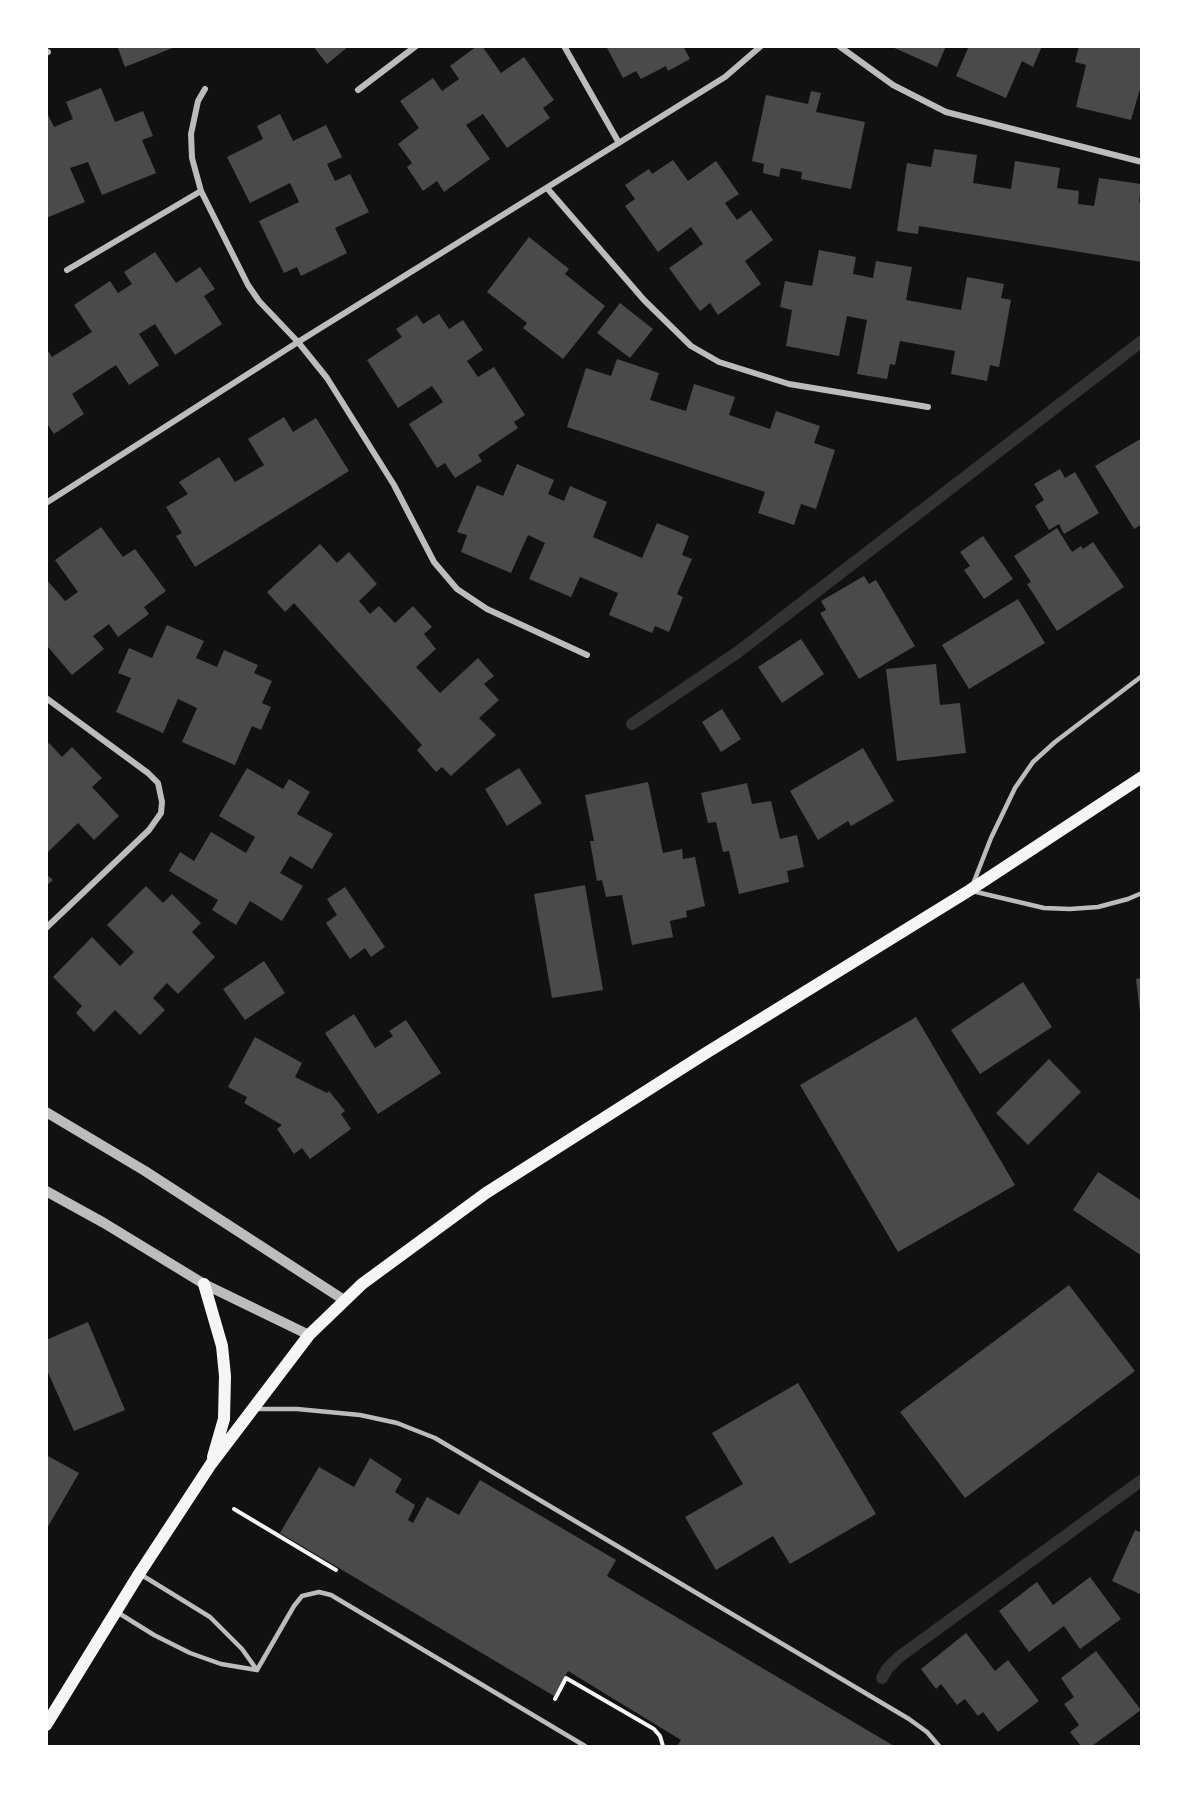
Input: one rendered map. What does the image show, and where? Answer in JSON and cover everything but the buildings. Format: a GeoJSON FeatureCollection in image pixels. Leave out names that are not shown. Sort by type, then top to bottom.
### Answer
{"type":"FeatureCollection","features":[{"type":"Feature","properties":{"kind":"main road"},"geometry":{"type":"LineString","coordinates":[[46,1725],[139,1574],[211,1464],[309,1335],[344,1300],[382,1268],[486,1193],[706,1053],[970,890],[1142,777]]}},
{"type":"Feature","properties":{"kind":"main road"},"geometry":{"type":"LineString","coordinates":[[204,1284],[222,1346],[225,1376],[224,1419],[211,1464]]}},
{"type":"Feature","properties":{"kind":"street"},"geometry":{"type":"LineString","coordinates":[[357,90],[416,46]]}},
{"type":"Feature","properties":{"kind":"street"},"geometry":{"type":"LineString","coordinates":[[564,46],[619,143]]}},
{"type":"Feature","properties":{"kind":"street"},"geometry":{"type":"LineString","coordinates":[[46,504],[298,342],[725,77],[761,46]]}},
{"type":"Feature","properties":{"kind":"street"},"geometry":{"type":"LineString","coordinates":[[839,46],[893,85],[946,112],[1142,162]]}},
{"type":"Feature","properties":{"kind":"street"},"geometry":{"type":"LineString","coordinates":[[205,89],[198,101],[191,134],[192,158],[201,191],[248,285],[259,301],[315,362],[339,397],[394,485],[424,546],[445,577],[457,589],[487,609],[587,655]]}},
{"type":"Feature","properties":{"kind":"street"},"geometry":{"type":"LineString","coordinates":[[547,188],[661,317],[691,345],[719,362],[789,384],[928,407]]}},
{"type":"Feature","properties":{"kind":"street"},"geometry":{"type":"LineString","coordinates":[[67,270],[201,191]]}},
{"type":"Feature","properties":{"kind":"street"},"geometry":{"type":"LineString","coordinates":[[46,698],[148,773],[158,783],[162,802],[161,813],[149,830],[46,928]]}},
{"type":"Feature","properties":{"kind":"street"},"geometry":{"type":"LineString","coordinates":[[46,1112],[145,1171],[344,1300]]}},
{"type":"Feature","properties":{"kind":"street"},"geometry":{"type":"LineString","coordinates":[[46,1191],[104,1223],[204,1284],[309,1335]]}},
{"type":"Feature","properties":{"kind":"lane"},"geometry":{"type":"LineString","coordinates":[[1142,676],[1055,742],[1033,762],[1015,788],[970,890],[1044,908],[1098,907],[1142,893]]}},
{"type":"Feature","properties":{"kind":"lane"},"geometry":{"type":"LineString","coordinates":[[253,1409],[297,1408],[360,1415],[397,1423],[435,1438],[909,1719],[927,1732],[939,1746]]}},
{"type":"Feature","properties":{"kind":"lane"},"geometry":{"type":"LineString","coordinates":[[139,1574],[210,1617],[242,1649],[257,1671]]}},
{"type":"Feature","properties":{"kind":"lane"},"geometry":{"type":"LineString","coordinates":[[257,1671],[294,1606],[302,1596],[319,1592],[331,1595],[585,1746]]}},
{"type":"Feature","properties":{"kind":"lane"},"geometry":{"type":"LineString","coordinates":[[116,1611],[154,1635],[190,1653],[221,1664],[257,1671]]}},
{"type":"Feature","properties":{"kind":"path"},"geometry":{"type":"LineString","coordinates":[[234,1509],[344,1575]]}},
{"type":"Feature","properties":{"kind":"path"},"geometry":{"type":"LineString","coordinates":[[545,1694],[555,1699],[566,1678],[654,1729],[660,1736],[663,1746]]}},
{"type":"Feature","properties":{"kind":"waterway"},"geometry":{"type":"LineString","coordinates":[[632,724],[738,652],[1142,341]]}},
{"type":"Feature","properties":{"kind":"waterway"},"geometry":{"type":"LineString","coordinates":[[882,1678],[899,1657],[1142,1480]]}}]}
